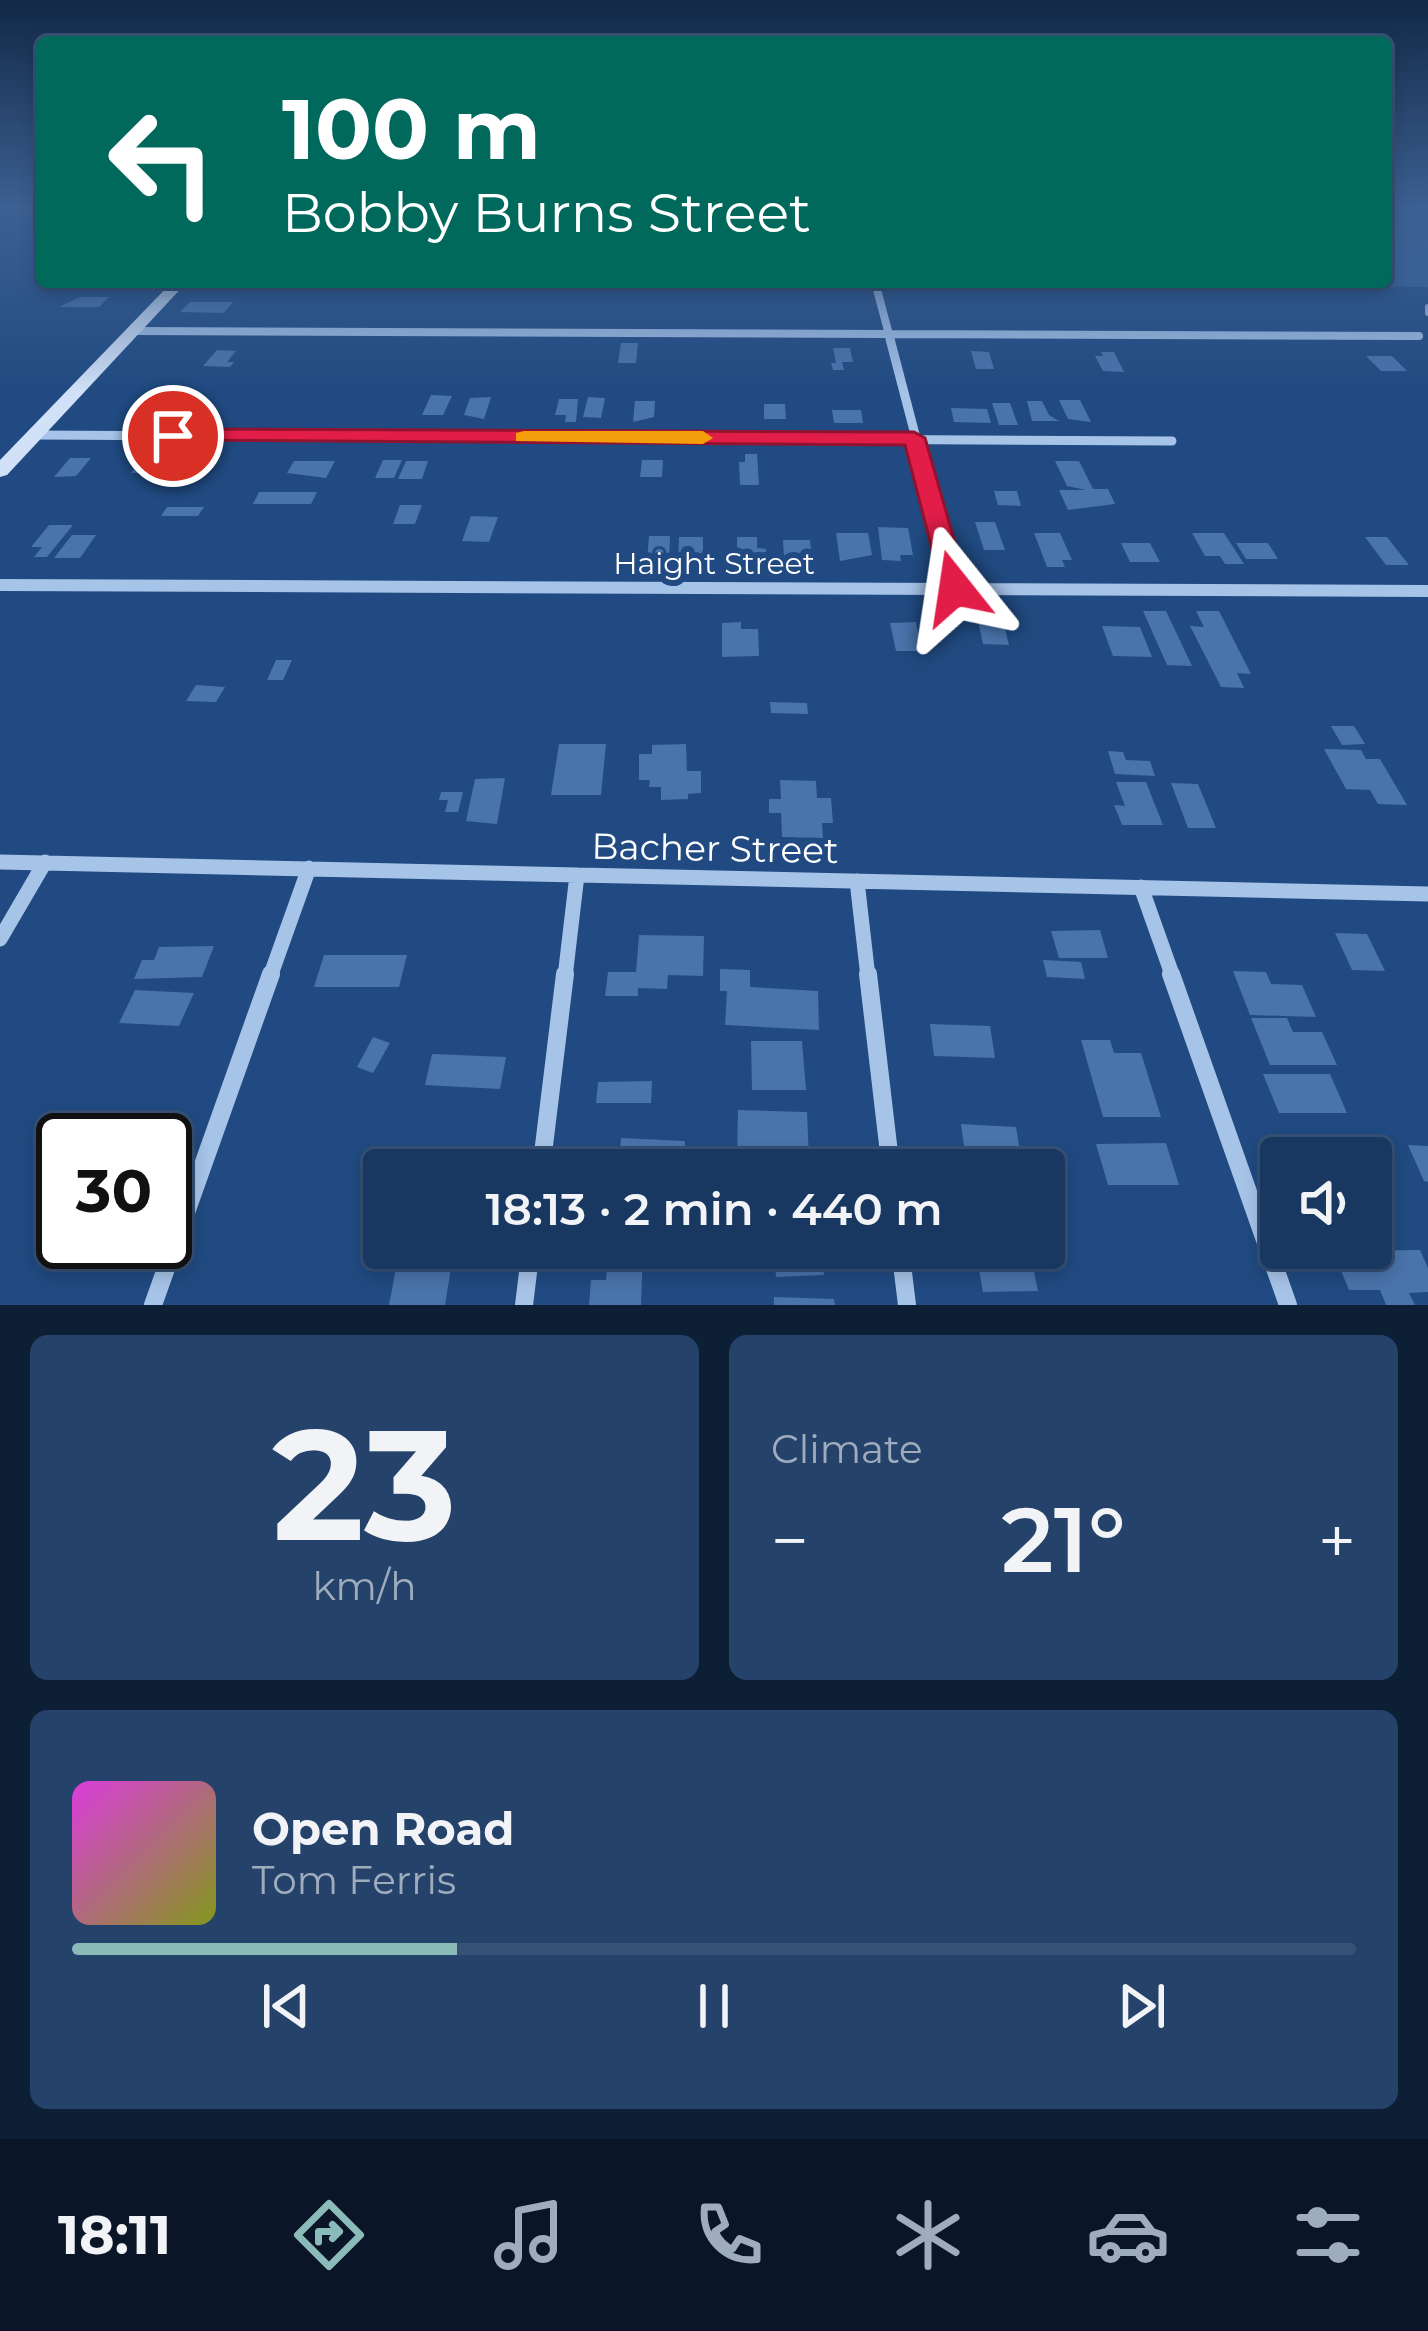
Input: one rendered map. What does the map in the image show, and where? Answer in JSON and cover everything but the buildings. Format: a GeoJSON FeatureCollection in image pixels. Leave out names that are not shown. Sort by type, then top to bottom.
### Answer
{"type":"FeatureCollection","features":[{"type":"Feature","properties":{"kind":"street"},"geometry":{"type":"LineString","coordinates":[[0,471],[174,288]]}},
{"type":"Feature","properties":{"kind":"street"},"geometry":{"type":"LineString","coordinates":[[877,288],[955,588]]}},
{"type":"Feature","properties":{"kind":"street"},"geometry":{"type":"LineString","coordinates":[[134,331],[1424,336]]}},
{"type":"Feature","properties":{"kind":"street"},"geometry":{"type":"LineString","coordinates":[[35,435],[1172,441]]}},
{"type":"Feature","properties":{"kind":"street","name":"Haight Street"},"geometry":{"type":"LineString","coordinates":[[0,585],[1428,590]]}},
{"type":"Feature","properties":{"kind":"street","name":"Bacher Street"},"geometry":{"type":"LineString","coordinates":[[0,862],[1427,895]]}},
{"type":"Feature","properties":{"kind":"street"},"geometry":{"type":"LineString","coordinates":[[0,939],[45,862]]}},
{"type":"Feature","properties":{"kind":"street"},"geometry":{"type":"LineString","coordinates":[[153,1305],[309,868]]}},
{"type":"Feature","properties":{"kind":"street"},"geometry":{"type":"LineString","coordinates":[[544,1149],[578,875]]}},
{"type":"Feature","properties":{"kind":"street"},"geometry":{"type":"LineString","coordinates":[[857,881],[889,1149]]}},
{"type":"Feature","properties":{"kind":"street"},"geometry":{"type":"LineString","coordinates":[[1141,887],[1288,1305]]}},
{"type":"Feature","properties":{"kind":"street"},"geometry":{"type":"LineString","coordinates":[[524,1305],[528,1269]]}},
{"type":"Feature","properties":{"kind":"street"},"geometry":{"type":"LineString","coordinates":[[903,1269],[907,1305]]}},
{"type":"Feature","properties":{"kind":"shaded area"},"geometry":{"type":"Polygon","coordinates":[[[1392,271],[1428,271],[1428,287],[1392,287],[1392,271]]]}},
{"type":"Feature","properties":{"kind":"slow traffic"},"geometry":{"type":"LineString","coordinates":[[524,437],[703,438]]}},
{"type":"Feature","properties":{"kind":"route"},"geometry":{"type":"LineString","coordinates":[[173,436],[914,438],[955,588]]}}]}
